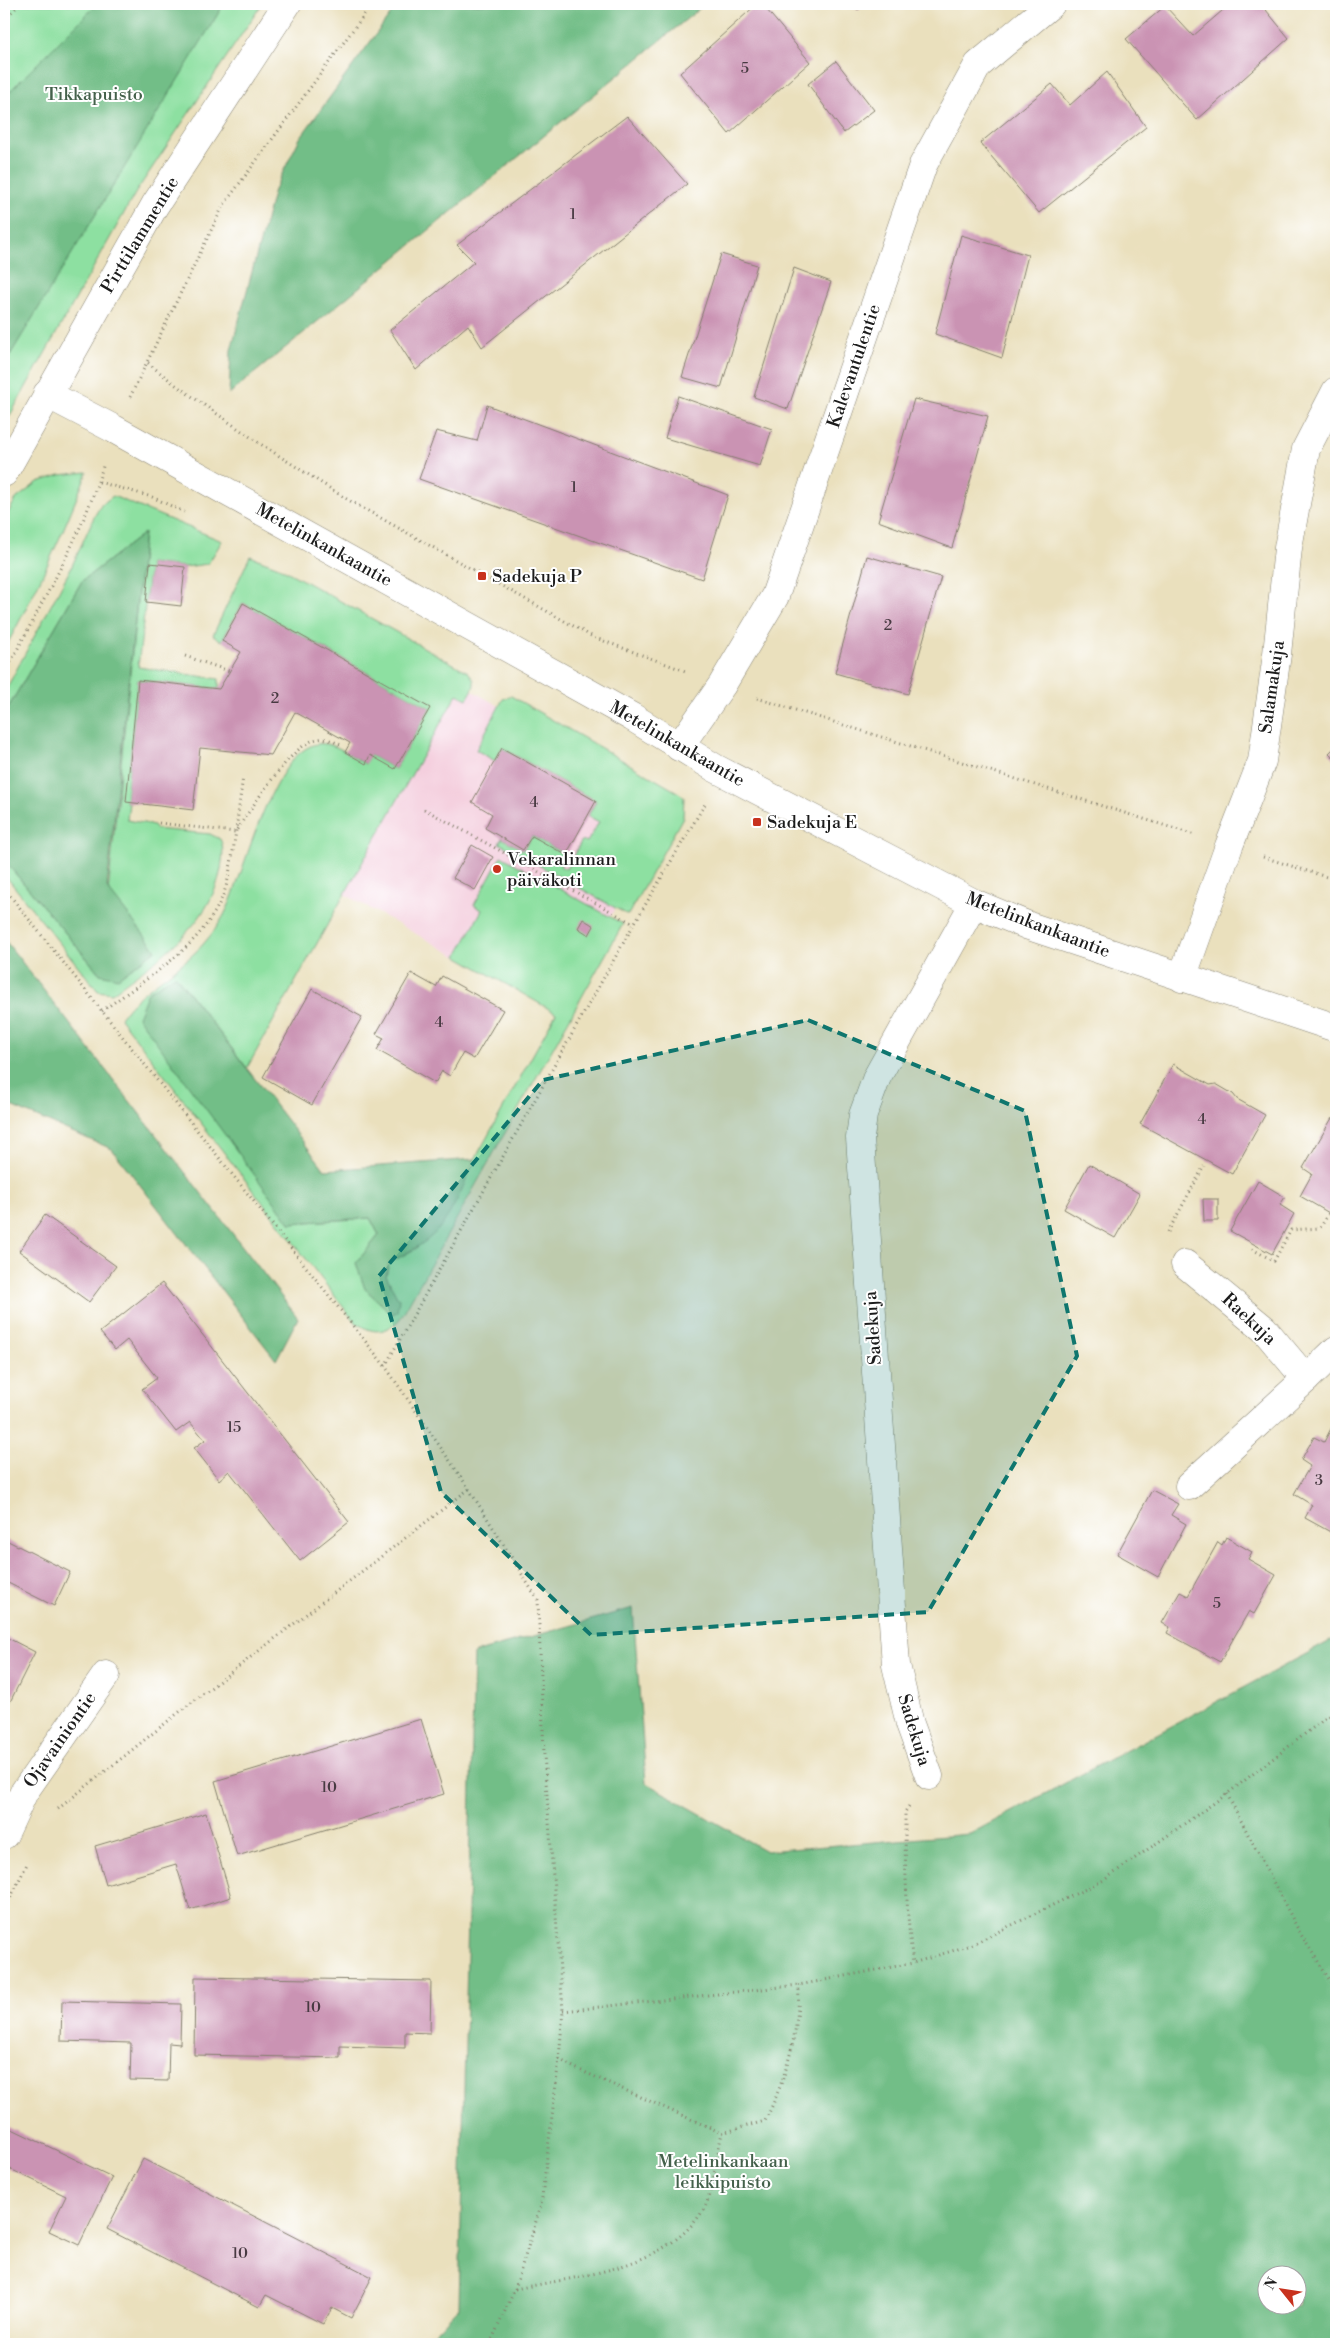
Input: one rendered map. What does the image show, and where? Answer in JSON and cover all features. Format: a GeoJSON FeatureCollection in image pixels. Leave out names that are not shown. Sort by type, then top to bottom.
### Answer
{"type":"FeatureCollection","features":[{"type":"Feature","properties":{"kind":"street","name":"Pirttilammentie"},"geometry":{"type":"LineString","coordinates":[[4,473],[155,205],[287,4]]}},
{"type":"Feature","properties":{"kind":"street","name":"Kalevantulentie"},"geometry":{"type":"LineString","coordinates":[[679,747],[722,685],[775,596],[923,166],[978,65],[1051,4]]}},
{"type":"Feature","properties":{"kind":"street","name":"Salamakuja"},"geometry":{"type":"LineString","coordinates":[[1182,978],[1229,846],[1262,761],[1277,654],[1288,548],[1306,449],[1336,391]]}},
{"type":"Feature","properties":{"kind":"street","name":"Metelinkankaantie"},"geometry":{"type":"LineString","coordinates":[[47,394],[114,429],[632,717],[714,768],[974,903],[1029,926],[1336,1028]]}},
{"type":"Feature","properties":{"kind":"street","name":"Sadekuja"},"geometry":{"type":"LineString","coordinates":[[929,1776],[910,1724],[896,1665],[860,1138],[862,1115],[877,1077],[974,903]]}},
{"type":"Feature","properties":{"kind":"street","name":"Raekuja"},"geometry":{"type":"LineString","coordinates":[[1185,1264],[1264,1329],[1306,1379]]}},
{"type":"Feature","properties":{"kind":"street"},"geometry":{"type":"LineString","coordinates":[[1189,1486],[1336,1350]]}},
{"type":"Feature","properties":{"kind":"street","name":"Ojavainiontie"},"geometry":{"type":"LineString","coordinates":[[4,1835],[24,1792],[106,1675]]}},
{"type":"Feature","properties":{"kind":"path"},"geometry":{"type":"LineString","coordinates":[[4,19],[20,4]]}},
{"type":"Feature","properties":{"kind":"path"},"geometry":{"type":"LineString","coordinates":[[4,675],[68,552],[99,482],[114,429],[148,363],[223,206],[372,4]]}},
{"type":"Feature","properties":{"kind":"path"},"geometry":{"type":"LineString","coordinates":[[186,656],[230,671]]}},
{"type":"Feature","properties":{"kind":"path"},"geometry":{"type":"LineString","coordinates":[[235,832],[281,767],[297,749],[319,738],[344,746]]}},
{"type":"Feature","properties":{"kind":"path"},"geometry":{"type":"LineString","coordinates":[[385,1366],[634,924],[710,796],[714,768]]}},
{"type":"Feature","properties":{"kind":"path"},"geometry":{"type":"LineString","coordinates":[[102,1011],[186,946],[210,919],[227,880],[243,777]]}},
{"type":"Feature","properties":{"kind":"path"},"geometry":{"type":"LineString","coordinates":[[424,809],[634,924]]}},
{"type":"Feature","properties":{"kind":"path"},"geometry":{"type":"LineString","coordinates":[[159,823],[235,832]]}},
{"type":"Feature","properties":{"kind":"path"},"geometry":{"type":"LineString","coordinates":[[4,888],[385,1366],[469,1488],[538,1600],[544,1754],[563,2011],[559,2059],[540,2205],[515,2289],[490,2344]]}},
{"type":"Feature","properties":{"kind":"path"},"geometry":{"type":"LineString","coordinates":[[1166,1235],[1204,1166]]}},
{"type":"Feature","properties":{"kind":"path"},"geometry":{"type":"LineString","coordinates":[[1252,1249],[1274,1261],[1291,1230],[1320,1228],[1329,1213]]}},
{"type":"Feature","properties":{"kind":"path"},"geometry":{"type":"LineString","coordinates":[[54,1815],[58,1809],[190,1704],[469,1488]]}},
{"type":"Feature","properties":{"kind":"path"},"geometry":{"type":"LineString","coordinates":[[563,2011],[799,1985],[913,1963],[971,1945],[1104,1880],[1227,1794],[1336,1710]]}},
{"type":"Feature","properties":{"kind":"path"},"geometry":{"type":"LineString","coordinates":[[913,1963],[908,1928],[905,1812],[929,1776]]}},
{"type":"Feature","properties":{"kind":"path"},"geometry":{"type":"LineString","coordinates":[[1227,1794],[1300,1933],[1336,1990]]}},
{"type":"Feature","properties":{"kind":"path"},"geometry":{"type":"LineString","coordinates":[[4,1911],[32,1853]]}},
{"type":"Feature","properties":{"kind":"path"},"geometry":{"type":"LineString","coordinates":[[559,2059],[574,2068],[722,2133],[765,2121],[780,2092],[799,2013],[799,1985]]}},
{"type":"Feature","properties":{"kind":"path"},"geometry":{"type":"LineString","coordinates":[[515,2289],[630,2265],[685,2234],[706,2206],[722,2133]]}},
{"type":"Feature","properties":{"kind":"highlighted area"},"geometry":{"type":"Polygon","coordinates":[[[808,1020],[1025,1111],[1077,1356],[928,1612],[591,1635],[441,1492],[379,1276],[543,1080],[808,1020]]]}},
{"type":"Feature","properties":{"kind":"shaded area","name":"Vekaralinnan päiväkoti"},"geometry":{"type":"Polygon","coordinates":[[[462,685],[673,804],[557,1012],[344,894],[462,685]]]}},
{"type":"Feature","properties":{"kind":"green space","name":"Tikkapuisto"},"geometry":{"type":"Polygon","coordinates":[[[4,4],[262,4],[136,192],[4,426],[4,4]]]}},
{"type":"Feature","properties":{"kind":"green space","name":"Tikkapuisto"},"geometry":{"type":"Polygon","coordinates":[[[97,4],[224,4],[4,365],[4,97],[97,4]]]}},
{"type":"Feature","properties":{"kind":"green space"},"geometry":{"type":"Polygon","coordinates":[[[398,4],[705,4],[229,394],[231,350],[274,190],[300,138],[398,4]]]}},
{"type":"Feature","properties":{"kind":"green space"},"geometry":{"type":"Polygon","coordinates":[[[87,472],[48,562],[4,650],[4,520],[16,499],[38,482],[60,475],[87,472]]]}},
{"type":"Feature","properties":{"kind":"green space"},"geometry":{"type":"Polygon","coordinates":[[[113,496],[222,541],[208,564],[185,567],[150,563],[138,667],[219,679],[219,689],[138,680],[126,802],[129,803],[127,820],[154,825],[155,829],[210,834],[220,839],[223,850],[221,869],[215,890],[206,908],[193,925],[163,955],[112,993],[98,991],[4,874],[4,860],[100,974],[144,533],[82,581],[4,715],[4,693],[71,568],[94,517],[101,505],[113,496]]]}},
{"type":"Feature","properties":{"kind":"green space"},"geometry":{"type":"Polygon","coordinates":[[[144,533],[107,888],[156,950],[118,978],[100,974],[4,860],[4,715],[82,581],[144,533]]]}},
{"type":"Feature","properties":{"kind":"green space"},"geometry":{"type":"Polygon","coordinates":[[[250,556],[279,567],[468,672],[474,682],[467,699],[457,694],[247,1068],[175,975],[290,1223],[370,1218],[379,1235],[356,1264],[399,1300],[386,1276],[389,1263],[417,1248],[475,1159],[556,1013],[457,956],[482,910],[474,905],[501,856],[623,924],[400,1319],[383,1330],[372,1330],[354,1321],[120,1018],[140,995],[200,948],[217,926],[228,907],[262,815],[274,790],[286,768],[301,752],[317,744],[329,745],[342,750],[365,764],[370,755],[395,769],[430,708],[243,603],[222,641],[213,635],[250,556]]]}},
{"type":"Feature","properties":{"kind":"green space"},"geometry":{"type":"Polygon","coordinates":[[[511,696],[684,797],[683,817],[628,915],[499,843],[502,838],[523,850],[532,836],[566,855],[560,866],[566,869],[582,840],[587,842],[599,822],[588,816],[596,801],[502,748],[495,761],[476,750],[503,699],[511,696]]]}},
{"type":"Feature","properties":{"kind":"green space"},"geometry":{"type":"Polygon","coordinates":[[[4,939],[298,1318],[276,1360],[112,1149],[4,1103],[4,939]]]}},
{"type":"Feature","properties":{"kind":"green space"},"geometry":{"type":"Polygon","coordinates":[[[175,975],[325,1170],[475,1159],[454,1206],[443,1224],[421,1245],[389,1263],[386,1276],[399,1300],[397,1312],[392,1314],[365,1289],[356,1263],[379,1235],[370,1218],[290,1223],[138,1017],[148,992],[175,975]]]}},
{"type":"Feature","properties":{"kind":"green space","name":"Metelinkankaan leikkipuisto"},"geometry":{"type":"Polygon","coordinates":[[[633,1608],[646,1783],[766,1851],[970,1834],[1336,1638],[1336,2344],[424,2344],[459,2307],[474,1653],[633,1608]]]}},
{"type":"Feature","properties":{"kind":"building"},"geometry":{"type":"Polygon","coordinates":[[[757,4],[762,4],[810,62],[729,134],[680,73],[757,4]]]}},
{"type":"Feature","properties":{"kind":"building"},"geometry":{"type":"Polygon","coordinates":[[[852,4],[864,4],[858,10],[852,4]]]}},
{"type":"Feature","properties":{"kind":"building"},"geometry":{"type":"Polygon","coordinates":[[[1230,4],[1261,4],[1289,38],[1197,120],[1126,39],[1165,6],[1193,36],[1230,4]]]}},
{"type":"Feature","properties":{"kind":"building"},"geometry":{"type":"Polygon","coordinates":[[[836,61],[874,110],[844,133],[808,84],[836,61]]]}},
{"type":"Feature","properties":{"kind":"building"},"geometry":{"type":"Polygon","coordinates":[[[1107,72],[1146,127],[1039,213],[980,143],[1052,84],[1070,105],[1107,72]]]}},
{"type":"Feature","properties":{"kind":"building"},"geometry":{"type":"Polygon","coordinates":[[[627,116],[687,184],[482,347],[468,325],[416,370],[390,330],[474,262],[457,245],[627,116]]]}},
{"type":"Feature","properties":{"kind":"building"},"geometry":{"type":"Polygon","coordinates":[[[961,235],[1028,255],[1002,358],[935,334],[961,235]]]}},
{"type":"Feature","properties":{"kind":"building"},"geometry":{"type":"Polygon","coordinates":[[[721,254],[757,265],[721,388],[682,377],[721,254]]]}},
{"type":"Feature","properties":{"kind":"building"},"geometry":{"type":"Polygon","coordinates":[[[794,268],[831,282],[788,409],[754,397],[794,268]]]}},
{"type":"Feature","properties":{"kind":"building"},"geometry":{"type":"Polygon","coordinates":[[[678,396],[772,429],[760,466],[665,438],[678,396]]]}},
{"type":"Feature","properties":{"kind":"building"},"geometry":{"type":"Polygon","coordinates":[[[914,399],[988,416],[952,548],[878,521],[914,399]]]}},
{"type":"Feature","properties":{"kind":"building"},"geometry":{"type":"Polygon","coordinates":[[[487,405],[728,495],[702,579],[419,479],[436,431],[477,441],[487,405]]]}},
{"type":"Feature","properties":{"kind":"building"},"geometry":{"type":"Polygon","coordinates":[[[867,556],[941,577],[908,694],[835,673],[867,556]]]}},
{"type":"Feature","properties":{"kind":"building"},"geometry":{"type":"Polygon","coordinates":[[[150,563],[185,567],[181,606],[146,602],[150,563]]]}},
{"type":"Feature","properties":{"kind":"building"},"geometry":{"type":"Polygon","coordinates":[[[243,603],[430,708],[395,769],[370,755],[366,764],[345,752],[350,743],[295,712],[271,755],[200,748],[193,810],[126,802],[138,680],[219,689],[241,652],[222,641],[243,603]]]}},
{"type":"Feature","properties":{"kind":"building"},"geometry":{"type":"Polygon","coordinates":[[[1336,746],[1336,760],[1329,753],[1336,746]]]}},
{"type":"Feature","properties":{"kind":"building"},"geometry":{"type":"Polygon","coordinates":[[[502,748],[596,801],[566,855],[532,836],[523,850],[485,828],[492,814],[472,802],[502,748]]]}},
{"type":"Feature","properties":{"kind":"building"},"geometry":{"type":"Polygon","coordinates":[[[472,845],[493,857],[475,890],[453,878],[472,845]]]}},
{"type":"Feature","properties":{"kind":"building"},"geometry":{"type":"Polygon","coordinates":[[[583,919],[594,926],[589,935],[578,928],[583,919]]]}},
{"type":"Feature","properties":{"kind":"building"},"geometry":{"type":"Polygon","coordinates":[[[411,973],[436,987],[442,976],[503,1010],[474,1059],[463,1053],[450,1076],[442,1071],[435,1083],[377,1050],[384,1038],[376,1034],[411,973]]]}},
{"type":"Feature","properties":{"kind":"building"},"geometry":{"type":"Polygon","coordinates":[[[312,989],[362,1017],[312,1105],[263,1077],[312,989]]]}},
{"type":"Feature","properties":{"kind":"building"},"geometry":{"type":"Polygon","coordinates":[[[1173,1064],[1210,1085],[1216,1084],[1265,1115],[1232,1174],[1140,1124],[1173,1064]]]}},
{"type":"Feature","properties":{"kind":"building"},"geometry":{"type":"Polygon","coordinates":[[[1332,1118],[1336,1121],[1336,1217],[1300,1196],[1312,1174],[1303,1168],[1332,1118]]]}},
{"type":"Feature","properties":{"kind":"building"},"geometry":{"type":"Polygon","coordinates":[[[1089,1164],[1140,1194],[1115,1238],[1064,1209],[1089,1164]]]}},
{"type":"Feature","properties":{"kind":"building"},"geometry":{"type":"Polygon","coordinates":[[[1258,1181],[1285,1197],[1280,1205],[1294,1214],[1272,1254],[1230,1231],[1258,1181]]]}},
{"type":"Feature","properties":{"kind":"building"},"geometry":{"type":"Polygon","coordinates":[[[1203,1199],[1218,1199],[1218,1221],[1204,1221],[1203,1199]]]}},
{"type":"Feature","properties":{"kind":"building"},"geometry":{"type":"Polygon","coordinates":[[[45,1215],[116,1266],[89,1302],[19,1251],[45,1215]]]}},
{"type":"Feature","properties":{"kind":"building"},"geometry":{"type":"Polygon","coordinates":[[[162,1283],[349,1522],[300,1561],[229,1471],[219,1480],[194,1448],[205,1440],[190,1422],[176,1432],[142,1389],[157,1378],[127,1340],[115,1350],[100,1332],[162,1283]]]}},
{"type":"Feature","properties":{"kind":"building"},"geometry":{"type":"Polygon","coordinates":[[[1336,1419],[1336,1535],[1305,1518],[1312,1505],[1294,1494],[1310,1466],[1301,1460],[1314,1437],[1324,1442],[1336,1419]]]}},
{"type":"Feature","properties":{"kind":"building"},"geometry":{"type":"Polygon","coordinates":[[[1152,1490],[1178,1504],[1171,1515],[1186,1524],[1158,1577],[1117,1554],[1152,1490]]]}},
{"type":"Feature","properties":{"kind":"building"},"geometry":{"type":"Polygon","coordinates":[[[1226,1537],[1252,1552],[1248,1559],[1276,1575],[1254,1614],[1249,1611],[1220,1662],[1167,1633],[1170,1627],[1162,1623],[1180,1592],[1188,1596],[1218,1542],[1222,1545],[1226,1537]]]}},
{"type":"Feature","properties":{"kind":"building"},"geometry":{"type":"Polygon","coordinates":[[[4,1539],[70,1572],[54,1606],[4,1581],[4,1539]]]}},
{"type":"Feature","properties":{"kind":"building"},"geometry":{"type":"Polygon","coordinates":[[[4,1636],[35,1652],[4,1714],[4,1636]]]}},
{"type":"Feature","properties":{"kind":"building"},"geometry":{"type":"Polygon","coordinates":[[[421,1719],[444,1794],[237,1856],[215,1781],[421,1719]]]}},
{"type":"Feature","properties":{"kind":"building"},"geometry":{"type":"Polygon","coordinates":[[[206,1813],[231,1897],[190,1910],[176,1864],[106,1885],[95,1846],[206,1813]]]}},
{"type":"Feature","properties":{"kind":"building"},"geometry":{"type":"Polygon","coordinates":[[[195,1977],[431,1981],[430,2033],[405,2032],[405,2048],[340,2046],[340,2058],[194,2055],[195,1977]]]}},
{"type":"Feature","properties":{"kind":"building"},"geometry":{"type":"Polygon","coordinates":[[[62,2001],[181,2004],[180,2044],[169,2043],[168,2081],[130,2080],[131,2043],[61,2041],[62,2001]]]}},
{"type":"Feature","properties":{"kind":"building"},"geometry":{"type":"Polygon","coordinates":[[[8,2127],[112,2177],[79,2245],[49,2231],[66,2196],[4,2166],[4,2135],[8,2127]]]}},
{"type":"Feature","properties":{"kind":"building"},"geometry":{"type":"Polygon","coordinates":[[[143,2159],[372,2277],[351,2318],[332,2308],[323,2324],[266,2295],[259,2307],[107,2229],[143,2159]]]}},
{"type":"Feature","properties":{"kind":"building"},"geometry":{"type":"Polygon","coordinates":[[[27,2338],[36,2344],[22,2344],[27,2338]]]}},
{"type":"Feature","properties":{"kind":"place","name":"Sadekuja P"},"geometry":{"type":"Point","coordinates":[482,576]}},
{"type":"Feature","properties":{"kind":"place","name":"Sadekuja E"},"geometry":{"type":"Point","coordinates":[757,822]}},
{"type":"Feature","properties":{"kind":"place","name":"Vekaralinnan päiväkoti"},"geometry":{"type":"Point","coordinates":[497,869]}}]}
